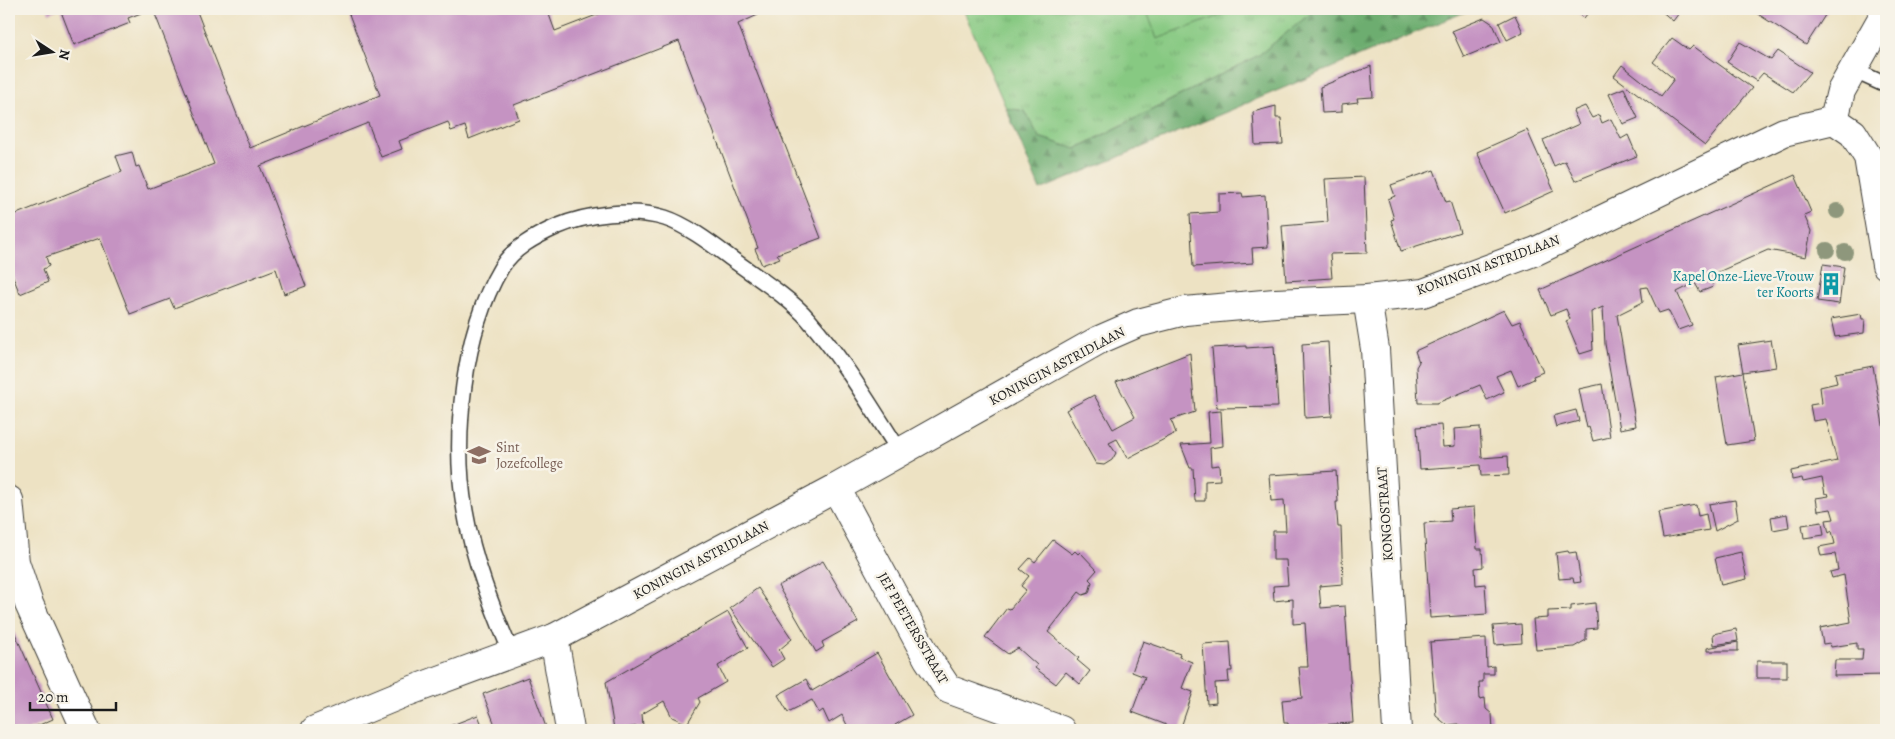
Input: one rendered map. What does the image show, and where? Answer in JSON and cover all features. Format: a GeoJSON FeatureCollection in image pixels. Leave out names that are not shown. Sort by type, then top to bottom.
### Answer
{"type":"FeatureCollection","features":[{"type":"Feature","properties":{"kind":"street"},"geometry":{"type":"LineString","coordinates":[[1886,11],[1841,91],[1834,120],[1853,133],[1868,157],[1886,265]]}},
{"type":"Feature","properties":{"kind":"street","name":"KONINGIN ASTRIDLAAN"},"geometry":{"type":"LineString","coordinates":[[315,730],[407,692],[554,638],[836,488],[1099,340],[1138,324],[1185,311],[1275,303],[1367,299],[1423,293],[1536,251],[1784,132],[1834,120]]}},
{"type":"Feature","properties":{"kind":"street","name":"KONGOSTRAAT"},"geometry":{"type":"LineString","coordinates":[[1367,299],[1375,349],[1397,730]]}},
{"type":"Feature","properties":{"kind":"street","name":"JEF PEETERSSTRAAT"},"geometry":{"type":"LineString","coordinates":[[836,488],[928,659],[948,689],[1061,730]]}},
{"type":"Feature","properties":{"kind":"street"},"geometry":{"type":"LineString","coordinates":[[9,500],[14,562],[29,604],[86,730]]}},
{"type":"Feature","properties":{"kind":"street"},"geometry":{"type":"LineString","coordinates":[[554,638],[570,730]]}},
{"type":"Feature","properties":{"kind":"lane"},"geometry":{"type":"LineString","coordinates":[[1853,70],[1886,85]]}},
{"type":"Feature","properties":{"kind":"lane"},"geometry":{"type":"LineString","coordinates":[[512,655],[487,590],[464,511],[459,436],[468,364],[482,313],[502,266],[531,239],[576,219],[627,213],[665,218],[709,242],[807,318],[849,374],[900,452]]}},
{"type":"Feature","properties":{"kind":"green space"},"geometry":{"type":"Polygon","coordinates":[[[963,9],[1316,9],[1259,55],[1075,149],[1039,137],[1025,111],[1006,108],[963,9]]]}},
{"type":"Feature","properties":{"kind":"green space"},"geometry":{"type":"Polygon","coordinates":[[[1146,9],[1238,9],[1157,39],[1146,9]]]}},
{"type":"Feature","properties":{"kind":"green space"},"geometry":{"type":"Polygon","coordinates":[[[1316,9],[1472,9],[1040,190],[1006,108],[1025,111],[1039,137],[1076,149],[1259,55],[1316,9]]]}},
{"type":"Feature","properties":{"kind":"building"},"geometry":{"type":"Polygon","coordinates":[[[48,9],[59,9],[49,13],[48,9]]]}},
{"type":"Feature","properties":{"kind":"building"},"geometry":{"type":"Polygon","coordinates":[[[60,9],[139,9],[141,13],[128,18],[130,23],[74,45],[60,9]]]}},
{"type":"Feature","properties":{"kind":"building"},"geometry":{"type":"Polygon","coordinates":[[[153,9],[196,9],[250,148],[380,95],[347,9],[547,9],[555,31],[612,9],[771,9],[738,24],[821,238],[777,254],[780,258],[762,265],[755,249],[758,248],[679,41],[514,105],[519,119],[469,139],[465,126],[451,131],[448,122],[399,141],[402,149],[381,157],[368,123],[260,166],[306,286],[284,294],[276,269],[174,308],[170,299],[130,314],[100,238],[46,257],[49,266],[43,269],[48,282],[20,294],[9,267],[9,217],[122,172],[116,156],[132,152],[136,167],[139,166],[148,189],[214,164],[153,9]]]}},
{"type":"Feature","properties":{"kind":"building"},"geometry":{"type":"Polygon","coordinates":[[[1575,9],[1591,9],[1584,18],[1575,9]]]}},
{"type":"Feature","properties":{"kind":"building"},"geometry":{"type":"Polygon","coordinates":[[[1659,9],[1682,9],[1673,21],[1659,9]]]}},
{"type":"Feature","properties":{"kind":"building"},"geometry":{"type":"Polygon","coordinates":[[[1750,9],[1829,9],[1806,45],[1750,9]]]}},
{"type":"Feature","properties":{"kind":"building"},"geometry":{"type":"Polygon","coordinates":[[[1515,15],[1523,32],[1507,40],[1499,23],[1515,15]]]}},
{"type":"Feature","properties":{"kind":"building"},"geometry":{"type":"Polygon","coordinates":[[[1484,18],[1493,24],[1501,42],[1464,57],[1452,31],[1484,18]]]}},
{"type":"Feature","properties":{"kind":"building"},"geometry":{"type":"Polygon","coordinates":[[[1672,38],[1689,50],[1693,46],[1752,88],[1705,145],[1614,76],[1622,65],[1661,96],[1674,79],[1653,62],[1672,38]]]}},
{"type":"Feature","properties":{"kind":"building"},"geometry":{"type":"Polygon","coordinates":[[[1740,42],[1771,60],[1778,51],[1810,72],[1793,92],[1763,73],[1756,81],[1727,62],[1740,42]]]}},
{"type":"Feature","properties":{"kind":"building"},"geometry":{"type":"Polygon","coordinates":[[[1371,66],[1373,97],[1357,98],[1358,102],[1342,104],[1342,112],[1322,113],[1320,87],[1371,66]]]}},
{"type":"Feature","properties":{"kind":"building"},"geometry":{"type":"Polygon","coordinates":[[[1624,88],[1638,118],[1623,124],[1609,94],[1624,88]]]}},
{"type":"Feature","properties":{"kind":"building"},"geometry":{"type":"Polygon","coordinates":[[[1276,106],[1276,118],[1281,118],[1283,144],[1255,145],[1253,112],[1276,106]]]}},
{"type":"Feature","properties":{"kind":"building"},"geometry":{"type":"Polygon","coordinates":[[[1585,106],[1592,118],[1599,115],[1602,123],[1611,119],[1621,139],[1628,135],[1637,156],[1575,181],[1565,161],[1554,166],[1543,140],[1579,124],[1573,111],[1585,106]]]}},
{"type":"Feature","properties":{"kind":"building"},"geometry":{"type":"Polygon","coordinates":[[[1527,130],[1554,191],[1505,213],[1477,152],[1527,130]]]}},
{"type":"Feature","properties":{"kind":"building"},"geometry":{"type":"Polygon","coordinates":[[[1434,170],[1446,202],[1450,201],[1460,232],[1401,251],[1391,220],[1394,219],[1388,199],[1395,196],[1391,185],[1434,170]]]}},
{"type":"Feature","properties":{"kind":"building"},"geometry":{"type":"Polygon","coordinates":[[[1795,175],[1811,212],[1804,215],[1811,231],[1806,257],[1768,250],[1709,276],[1713,287],[1700,292],[1695,283],[1677,292],[1692,325],[1678,330],[1668,310],[1659,313],[1647,287],[1641,288],[1643,302],[1617,315],[1636,426],[1620,429],[1605,344],[1603,307],[1591,312],[1593,350],[1580,354],[1566,321],[1570,319],[1566,309],[1551,315],[1540,290],[1795,175]]]}},
{"type":"Feature","properties":{"kind":"building"},"geometry":{"type":"Polygon","coordinates":[[[1364,177],[1367,253],[1330,254],[1332,278],[1286,281],[1282,226],[1328,222],[1325,179],[1364,177]]]}},
{"type":"Feature","properties":{"kind":"building"},"geometry":{"type":"Polygon","coordinates":[[[1242,193],[1243,197],[1265,195],[1268,247],[1252,248],[1253,263],[1193,267],[1190,214],[1219,212],[1219,194],[1242,193]]]}},
{"type":"Feature","properties":{"kind":"building","name":"Kapel Onze-Lieve-Vrouw ter Koorts"},"geometry":{"type":"Polygon","coordinates":[[[1823,264],[1844,267],[1839,304],[1817,301],[1823,264]]]}},
{"type":"Feature","properties":{"kind":"building"},"geometry":{"type":"Polygon","coordinates":[[[1504,310],[1512,324],[1520,321],[1543,372],[1533,376],[1534,379],[1518,386],[1511,370],[1496,376],[1504,392],[1487,400],[1480,385],[1437,403],[1418,403],[1416,367],[1419,362],[1415,351],[1504,310]]]}},
{"type":"Feature","properties":{"kind":"building"},"geometry":{"type":"Polygon","coordinates":[[[1861,314],[1862,319],[1865,319],[1864,333],[1835,337],[1831,319],[1861,314]]]}},
{"type":"Feature","properties":{"kind":"building"},"geometry":{"type":"Polygon","coordinates":[[[1771,340],[1776,367],[1743,372],[1738,345],[1771,340]]]}},
{"type":"Feature","properties":{"kind":"building"},"geometry":{"type":"Polygon","coordinates":[[[1328,342],[1332,416],[1305,418],[1302,344],[1328,342]]]}},
{"type":"Feature","properties":{"kind":"building"},"geometry":{"type":"Polygon","coordinates":[[[1246,346],[1246,348],[1274,346],[1278,407],[1217,408],[1212,348],[1246,346]]]}},
{"type":"Feature","properties":{"kind":"building"},"geometry":{"type":"Polygon","coordinates":[[[1190,353],[1195,412],[1171,420],[1176,433],[1128,458],[1117,439],[1109,443],[1116,453],[1112,460],[1104,465],[1096,464],[1066,410],[1094,395],[1113,429],[1135,417],[1116,382],[1190,353]]]}},
{"type":"Feature","properties":{"kind":"building"},"geometry":{"type":"Polygon","coordinates":[[[1873,366],[1886,443],[1886,675],[1834,676],[1835,660],[1862,660],[1863,649],[1857,649],[1857,643],[1831,647],[1830,643],[1823,644],[1820,628],[1851,622],[1844,575],[1832,578],[1830,572],[1838,570],[1835,554],[1821,556],[1819,547],[1835,544],[1832,531],[1829,533],[1826,520],[1834,519],[1831,509],[1818,511],[1816,498],[1829,496],[1828,493],[1825,494],[1822,478],[1803,482],[1802,478],[1792,480],[1791,471],[1837,461],[1826,419],[1813,421],[1810,405],[1822,403],[1820,387],[1837,383],[1835,373],[1873,366]]]}},
{"type":"Feature","properties":{"kind":"building"},"geometry":{"type":"Polygon","coordinates":[[[1743,372],[1754,441],[1727,445],[1716,377],[1743,372]]]}},
{"type":"Feature","properties":{"kind":"building"},"geometry":{"type":"Polygon","coordinates":[[[1602,384],[1610,437],[1593,441],[1589,427],[1587,428],[1579,389],[1602,384]]]}},
{"type":"Feature","properties":{"kind":"building"},"geometry":{"type":"Polygon","coordinates":[[[1576,410],[1579,421],[1556,427],[1553,416],[1576,410]]]}},
{"type":"Feature","properties":{"kind":"building"},"geometry":{"type":"Polygon","coordinates":[[[1221,411],[1223,446],[1210,448],[1211,466],[1219,465],[1220,480],[1205,481],[1205,501],[1195,501],[1193,468],[1190,468],[1181,445],[1210,443],[1208,412],[1221,411]]]}},
{"type":"Feature","properties":{"kind":"building"},"geometry":{"type":"Polygon","coordinates":[[[1441,425],[1443,447],[1455,446],[1454,429],[1480,427],[1482,458],[1508,456],[1509,475],[1481,476],[1480,465],[1420,469],[1417,427],[1441,425]]]}},
{"type":"Feature","properties":{"kind":"building"},"geometry":{"type":"Polygon","coordinates":[[[1336,471],[1338,502],[1336,502],[1338,527],[1341,527],[1343,584],[1319,586],[1321,608],[1345,606],[1353,723],[1317,725],[1317,730],[1288,730],[1288,723],[1284,723],[1282,700],[1302,698],[1299,667],[1308,667],[1305,623],[1293,624],[1293,599],[1274,601],[1273,586],[1288,585],[1286,560],[1273,560],[1273,531],[1286,531],[1284,500],[1271,501],[1269,475],[1336,471]]]}},
{"type":"Feature","properties":{"kind":"building"},"geometry":{"type":"Polygon","coordinates":[[[1735,500],[1738,519],[1715,531],[1709,504],[1735,500]]]}},
{"type":"Feature","properties":{"kind":"building"},"geometry":{"type":"Polygon","coordinates":[[[1696,505],[1698,516],[1706,514],[1709,530],[1663,538],[1658,512],[1696,505]]]}},
{"type":"Feature","properties":{"kind":"building"},"geometry":{"type":"Polygon","coordinates":[[[1474,507],[1477,549],[1482,549],[1483,567],[1475,568],[1476,585],[1485,584],[1487,614],[1430,618],[1424,523],[1451,521],[1450,509],[1474,507]]]}},
{"type":"Feature","properties":{"kind":"building"},"geometry":{"type":"Polygon","coordinates":[[[1787,514],[1789,527],[1773,530],[1771,517],[1787,514]]]}},
{"type":"Feature","properties":{"kind":"building"},"geometry":{"type":"Polygon","coordinates":[[[1822,522],[1824,535],[1804,538],[1802,525],[1822,522]]]}},
{"type":"Feature","properties":{"kind":"building"},"geometry":{"type":"Polygon","coordinates":[[[1053,540],[1072,554],[1075,551],[1078,554],[1080,552],[1097,570],[1089,579],[1092,582],[1089,593],[1083,595],[1079,592],[1048,632],[1079,658],[1077,660],[1090,671],[1080,684],[1066,672],[1056,684],[1035,668],[1037,665],[1018,648],[1008,654],[985,637],[1007,608],[1010,609],[1026,590],[1021,586],[1029,576],[1020,569],[1030,558],[1035,562],[1053,540]]]}},
{"type":"Feature","properties":{"kind":"building"},"geometry":{"type":"Polygon","coordinates":[[[1568,551],[1569,553],[1576,552],[1581,582],[1574,583],[1573,578],[1559,579],[1556,553],[1568,551]]]}},
{"type":"Feature","properties":{"kind":"building"},"geometry":{"type":"Polygon","coordinates":[[[1741,552],[1747,579],[1721,585],[1715,558],[1741,552]]]}},
{"type":"Feature","properties":{"kind":"building"},"geometry":{"type":"Polygon","coordinates":[[[823,561],[858,622],[822,642],[824,647],[816,652],[778,586],[823,561]]]}},
{"type":"Feature","properties":{"kind":"building"},"geometry":{"type":"Polygon","coordinates":[[[758,588],[792,639],[779,650],[784,659],[772,667],[730,608],[758,588]]]}},
{"type":"Feature","properties":{"kind":"building"},"geometry":{"type":"Polygon","coordinates":[[[1595,603],[1597,628],[1586,629],[1586,640],[1574,647],[1536,650],[1533,619],[1548,618],[1548,611],[1571,610],[1571,606],[1595,603]]]}},
{"type":"Feature","properties":{"kind":"building"},"geometry":{"type":"Polygon","coordinates":[[[728,612],[748,648],[718,666],[726,682],[698,698],[700,702],[687,724],[672,717],[664,701],[642,714],[643,726],[614,729],[606,682],[728,612]]]}},
{"type":"Feature","properties":{"kind":"building"},"geometry":{"type":"Polygon","coordinates":[[[9,620],[53,719],[28,730],[9,730],[9,620]]]}},
{"type":"Feature","properties":{"kind":"building"},"geometry":{"type":"Polygon","coordinates":[[[1521,624],[1522,643],[1495,645],[1493,626],[1521,624]]]}},
{"type":"Feature","properties":{"kind":"building"},"geometry":{"type":"Polygon","coordinates":[[[1736,629],[1738,641],[1714,645],[1713,634],[1736,629]]]}},
{"type":"Feature","properties":{"kind":"building"},"geometry":{"type":"Polygon","coordinates":[[[1486,638],[1487,667],[1494,666],[1494,674],[1483,674],[1483,682],[1479,682],[1480,699],[1485,698],[1486,709],[1492,714],[1493,730],[1460,730],[1459,724],[1447,725],[1436,716],[1430,642],[1486,638]]]}},
{"type":"Feature","properties":{"kind":"building"},"geometry":{"type":"Polygon","coordinates":[[[1143,641],[1180,654],[1179,657],[1192,662],[1182,688],[1193,692],[1180,730],[1132,712],[1145,677],[1132,672],[1143,641]]]}},
{"type":"Feature","properties":{"kind":"building"},"geometry":{"type":"Polygon","coordinates":[[[1230,642],[1232,671],[1228,671],[1229,682],[1215,683],[1216,703],[1207,704],[1203,644],[1230,642]]]}},
{"type":"Feature","properties":{"kind":"building"},"geometry":{"type":"Polygon","coordinates":[[[1738,642],[1738,651],[1707,651],[1707,648],[1738,642]]]}},
{"type":"Feature","properties":{"kind":"building"},"geometry":{"type":"Polygon","coordinates":[[[877,653],[912,715],[895,725],[894,730],[849,729],[842,715],[829,723],[823,710],[819,713],[812,700],[788,712],[778,695],[806,679],[812,691],[877,653]]]}},
{"type":"Feature","properties":{"kind":"building"},"geometry":{"type":"Polygon","coordinates":[[[1757,661],[1787,661],[1787,678],[1757,678],[1757,661]]]}},
{"type":"Feature","properties":{"kind":"building"},"geometry":{"type":"Polygon","coordinates":[[[528,677],[547,730],[497,730],[483,694],[528,677]]]}},
{"type":"Feature","properties":{"kind":"building"},"geometry":{"type":"Polygon","coordinates":[[[478,715],[484,730],[439,730],[478,715]]]}},
{"type":"Feature","properties":{"kind":"place","name":"Kapel Onze-Lieve-Vrouw ter Koorts"},"geometry":{"type":"Point","coordinates":[1831,284]}},
{"type":"Feature","properties":{"kind":"place","name":"Sint Jozefcollege"},"geometry":{"type":"Point","coordinates":[479,455]}}]}
